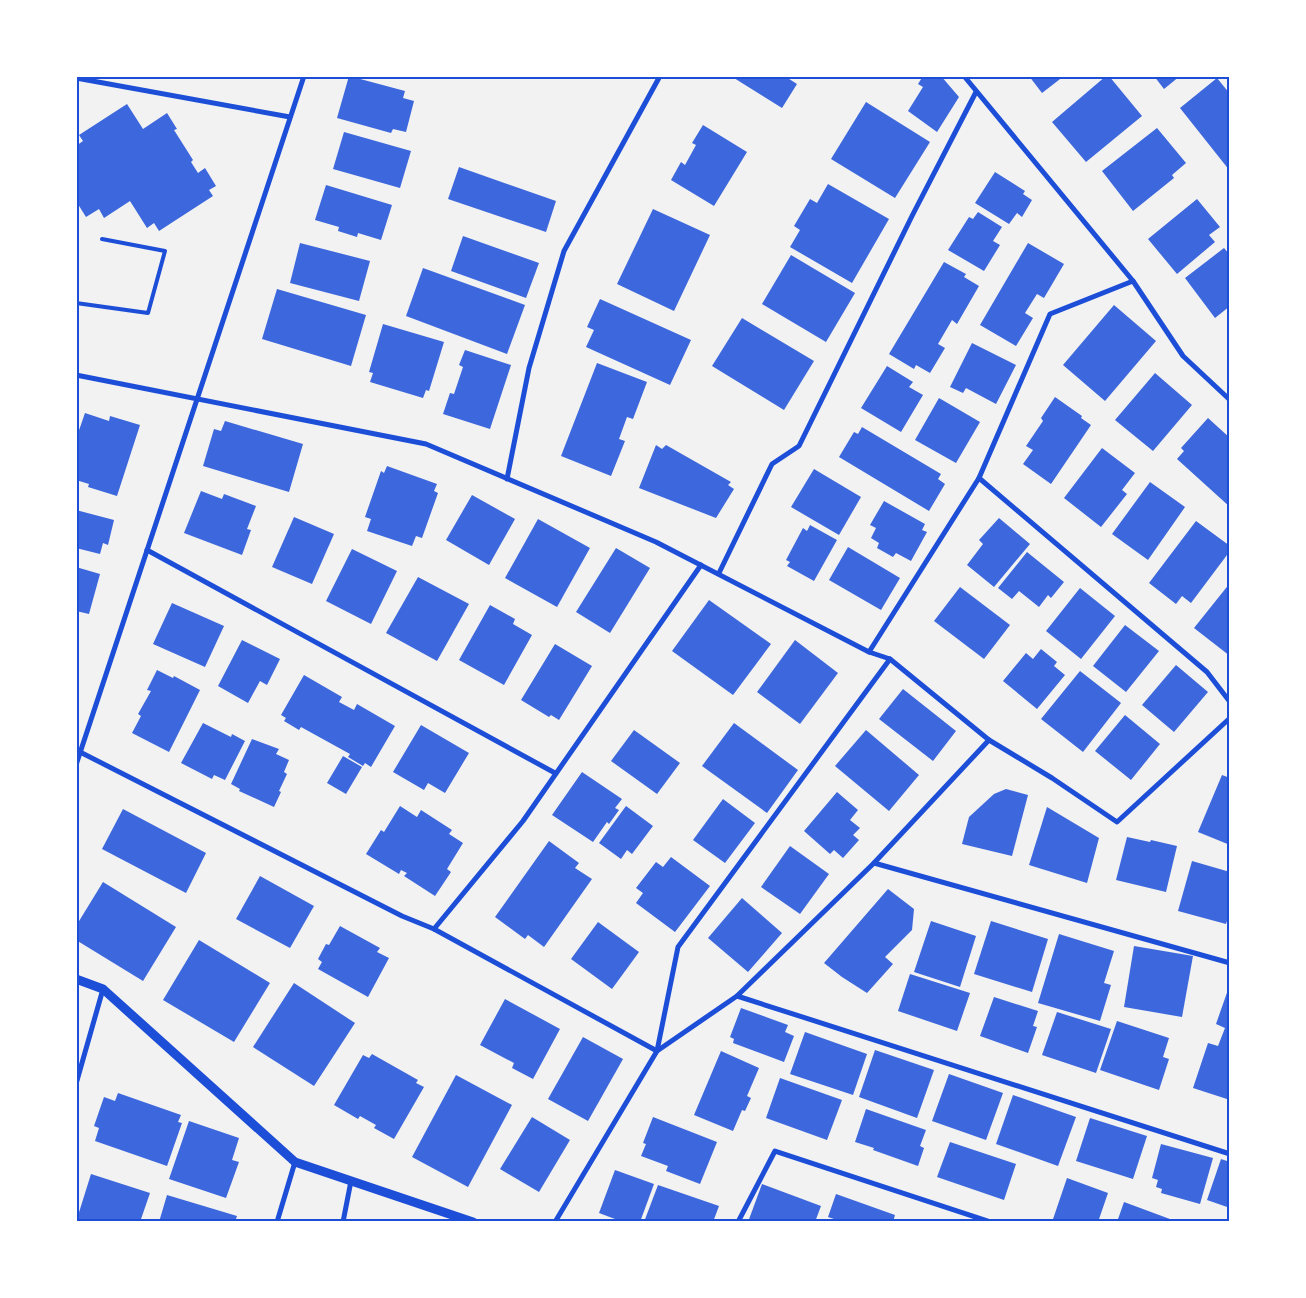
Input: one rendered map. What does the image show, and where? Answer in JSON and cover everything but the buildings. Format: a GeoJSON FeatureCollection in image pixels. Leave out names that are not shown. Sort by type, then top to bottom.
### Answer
{"type":"FeatureCollection","features":[{"type":"Feature","properties":{"kind":"street"},"geometry":{"type":"LineString","coordinates":[[76,765],[304,76]]}},
{"type":"Feature","properties":{"kind":"street"},"geometry":{"type":"LineString","coordinates":[[508,479],[529,368],[564,252],[660,76]]}},
{"type":"Feature","properties":{"kind":"street"},"geometry":{"type":"LineString","coordinates":[[964,76],[1133,281],[1183,356],[1230,400]]}},
{"type":"Feature","properties":{"kind":"street"},"geometry":{"type":"LineString","coordinates":[[76,78],[290,117]]}},
{"type":"Feature","properties":{"kind":"street"},"geometry":{"type":"LineString","coordinates":[[719,573],[772,464],[799,446],[912,216],[976,92]]}},
{"type":"Feature","properties":{"kind":"street"},"geometry":{"type":"LineString","coordinates":[[869,652],[979,478],[1050,314],[1133,281]]}},
{"type":"Feature","properties":{"kind":"street"},"geometry":{"type":"LineString","coordinates":[[76,375],[426,444],[656,542],[869,652],[890,659],[989,740],[1052,778],[1117,822],[1230,718]]}},
{"type":"Feature","properties":{"kind":"street"},"geometry":{"type":"LineString","coordinates":[[979,478],[1207,672],[1230,702]]}},
{"type":"Feature","properties":{"kind":"street"},"geometry":{"type":"LineString","coordinates":[[147,550],[555,773]]}},
{"type":"Feature","properties":{"kind":"street"},"geometry":{"type":"LineString","coordinates":[[434,929],[523,821],[701,565]]}},
{"type":"Feature","properties":{"kind":"street"},"geometry":{"type":"LineString","coordinates":[[555,1222],[657,1051],[678,947],[890,659]]}},
{"type":"Feature","properties":{"kind":"street"},"geometry":{"type":"LineString","coordinates":[[657,1051],[737,996],[874,863],[989,740]]}},
{"type":"Feature","properties":{"kind":"street"},"geometry":{"type":"LineString","coordinates":[[80,752],[402,916],[434,929],[657,1051]]}},
{"type":"Feature","properties":{"kind":"street"},"geometry":{"type":"LineString","coordinates":[[874,863],[1230,963]]}},
{"type":"Feature","properties":{"kind":"street"},"geometry":{"type":"LineString","coordinates":[[76,979],[103,989],[295,1162],[473,1222]]}},
{"type":"Feature","properties":{"kind":"street"},"geometry":{"type":"LineString","coordinates":[[76,1084],[103,989]]}},
{"type":"Feature","properties":{"kind":"street"},"geometry":{"type":"LineString","coordinates":[[737,996],[1230,1154]]}},
{"type":"Feature","properties":{"kind":"street"},"geometry":{"type":"LineString","coordinates":[[738,1222],[774,1150],[991,1222]]}},
{"type":"Feature","properties":{"kind":"street"},"geometry":{"type":"LineString","coordinates":[[277,1222],[295,1162]]}},
{"type":"Feature","properties":{"kind":"street"},"geometry":{"type":"LineString","coordinates":[[343,1222],[351,1181]]}},
{"type":"Feature","properties":{"kind":"lane"},"geometry":{"type":"LineString","coordinates":[[76,303],[148,313],[165,251],[102,239]]}}]}
